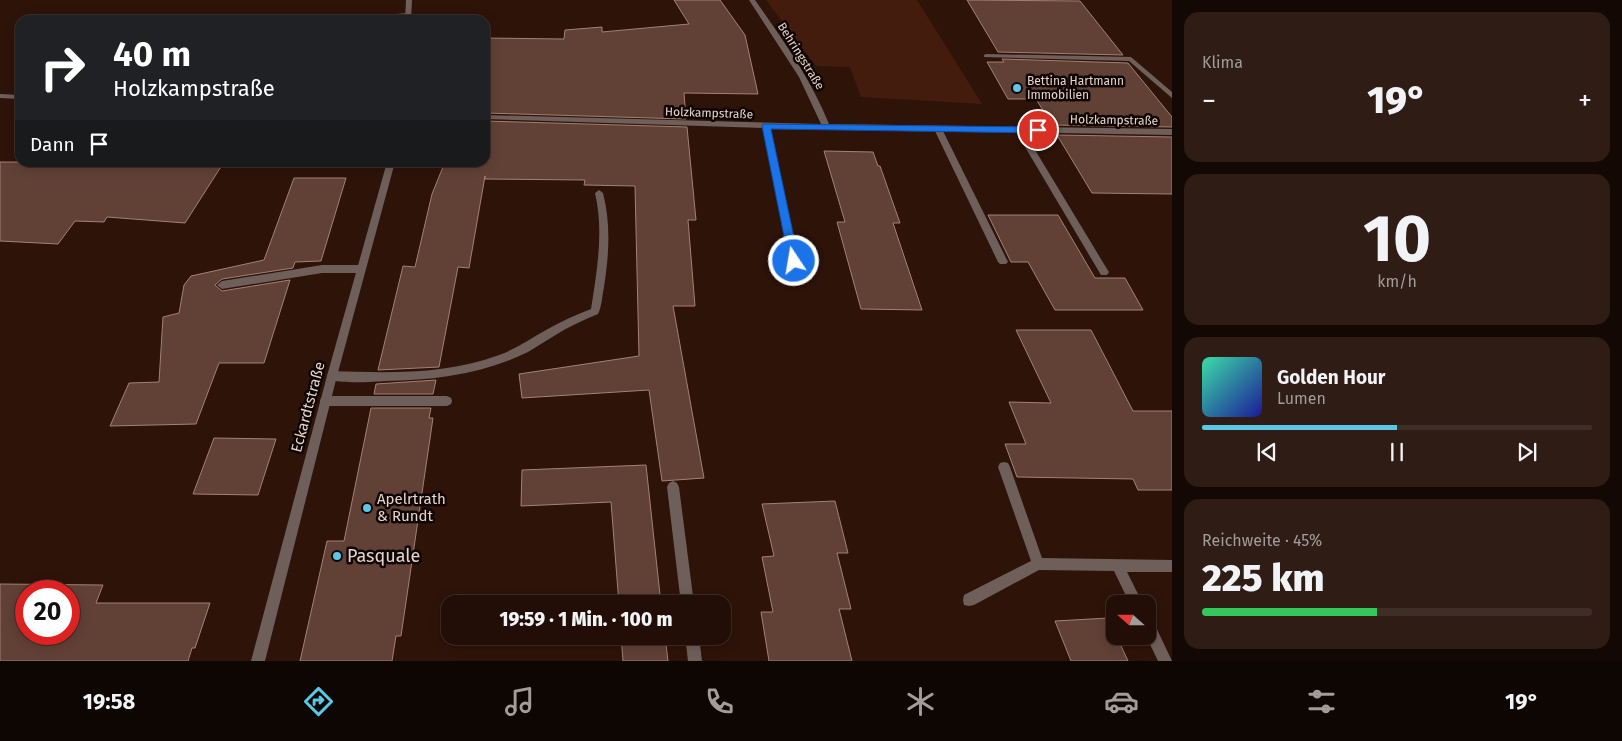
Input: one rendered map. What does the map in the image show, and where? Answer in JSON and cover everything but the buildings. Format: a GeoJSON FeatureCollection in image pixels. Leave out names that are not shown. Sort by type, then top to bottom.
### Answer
{"type":"FeatureCollection","features":[{"type":"Feature","properties":{"kind":"street"},"geometry":{"type":"LineString","coordinates":[[408,15],[409,0]]}},
{"type":"Feature","properties":{"kind":"street","name":"Behringstraße"},"geometry":{"type":"LineString","coordinates":[[752,0],[796,65],[818,104],[826,127]]}},
{"type":"Feature","properties":{"kind":"street"},"geometry":{"type":"LineString","coordinates":[[986,56],[1131,59],[1172,96]]}},
{"type":"Feature","properties":{"kind":"street"},"geometry":{"type":"LineString","coordinates":[[0,96],[15,97]]}},
{"type":"Feature","properties":{"kind":"street","name":"Holzkampstraße"},"geometry":{"type":"LineString","coordinates":[[490,117],[766,126],[1172,132]]}},
{"type":"Feature","properties":{"kind":"street"},"geometry":{"type":"LineString","coordinates":[[766,126],[794,261]]}},
{"type":"Feature","properties":{"kind":"street"},"geometry":{"type":"LineString","coordinates":[[938,128],[1003,262]]}},
{"type":"Feature","properties":{"kind":"street"},"geometry":{"type":"LineString","coordinates":[[1019,130],[1104,272]]}},
{"type":"Feature","properties":{"kind":"street","name":"Eckardtstraße"},"geometry":{"type":"LineString","coordinates":[[258,661],[325,401],[390,167]]}},
{"type":"Feature","properties":{"kind":"street"},"geometry":{"type":"LineString","coordinates":[[332,376],[371,378],[448,374],[524,350],[554,330],[595,311],[604,261],[603,204],[599,193]]}},
{"type":"Feature","properties":{"kind":"street"},"geometry":{"type":"LineString","coordinates":[[222,285],[322,269],[361,270]]}},
{"type":"Feature","properties":{"kind":"street"},"geometry":{"type":"LineString","coordinates":[[325,401],[448,401]]}},
{"type":"Feature","properties":{"kind":"street"},"geometry":{"type":"LineString","coordinates":[[1004,467],[1038,564]]}},
{"type":"Feature","properties":{"kind":"street"},"geometry":{"type":"LineString","coordinates":[[674,487],[687,595]]}},
{"type":"Feature","properties":{"kind":"street"},"geometry":{"type":"LineString","coordinates":[[969,600],[1038,564],[1172,566]]}},
{"type":"Feature","properties":{"kind":"street"},"geometry":{"type":"LineString","coordinates":[[1117,565],[1132,595]]}},
{"type":"Feature","properties":{"kind":"street"},"geometry":{"type":"LineString","coordinates":[[1156,644],[1164,661]]}},
{"type":"Feature","properties":{"kind":"street"},"geometry":{"type":"LineString","coordinates":[[693,645],[695,661]]}},
{"type":"Feature","properties":{"kind":"shaded area"},"geometry":{"type":"Polygon","coordinates":[[[766,0],[917,0],[982,104],[861,97],[850,67],[816,66],[766,0]]]}},
{"type":"Feature","properties":{"kind":"place","name":"Bettina Hartmann Immobilien"},"geometry":{"type":"Point","coordinates":[1017,88]}},
{"type":"Feature","properties":{"kind":"place","name":"Apelrtrath & Rundt"},"geometry":{"type":"Point","coordinates":[367,508]}},
{"type":"Feature","properties":{"kind":"place","name":"Pasquale"},"geometry":{"type":"Point","coordinates":[337,556]}},
{"type":"Feature","properties":{"kind":"route"},"geometry":{"type":"LineString","coordinates":[[794,261],[766,126],[1038,130]]}}]}
